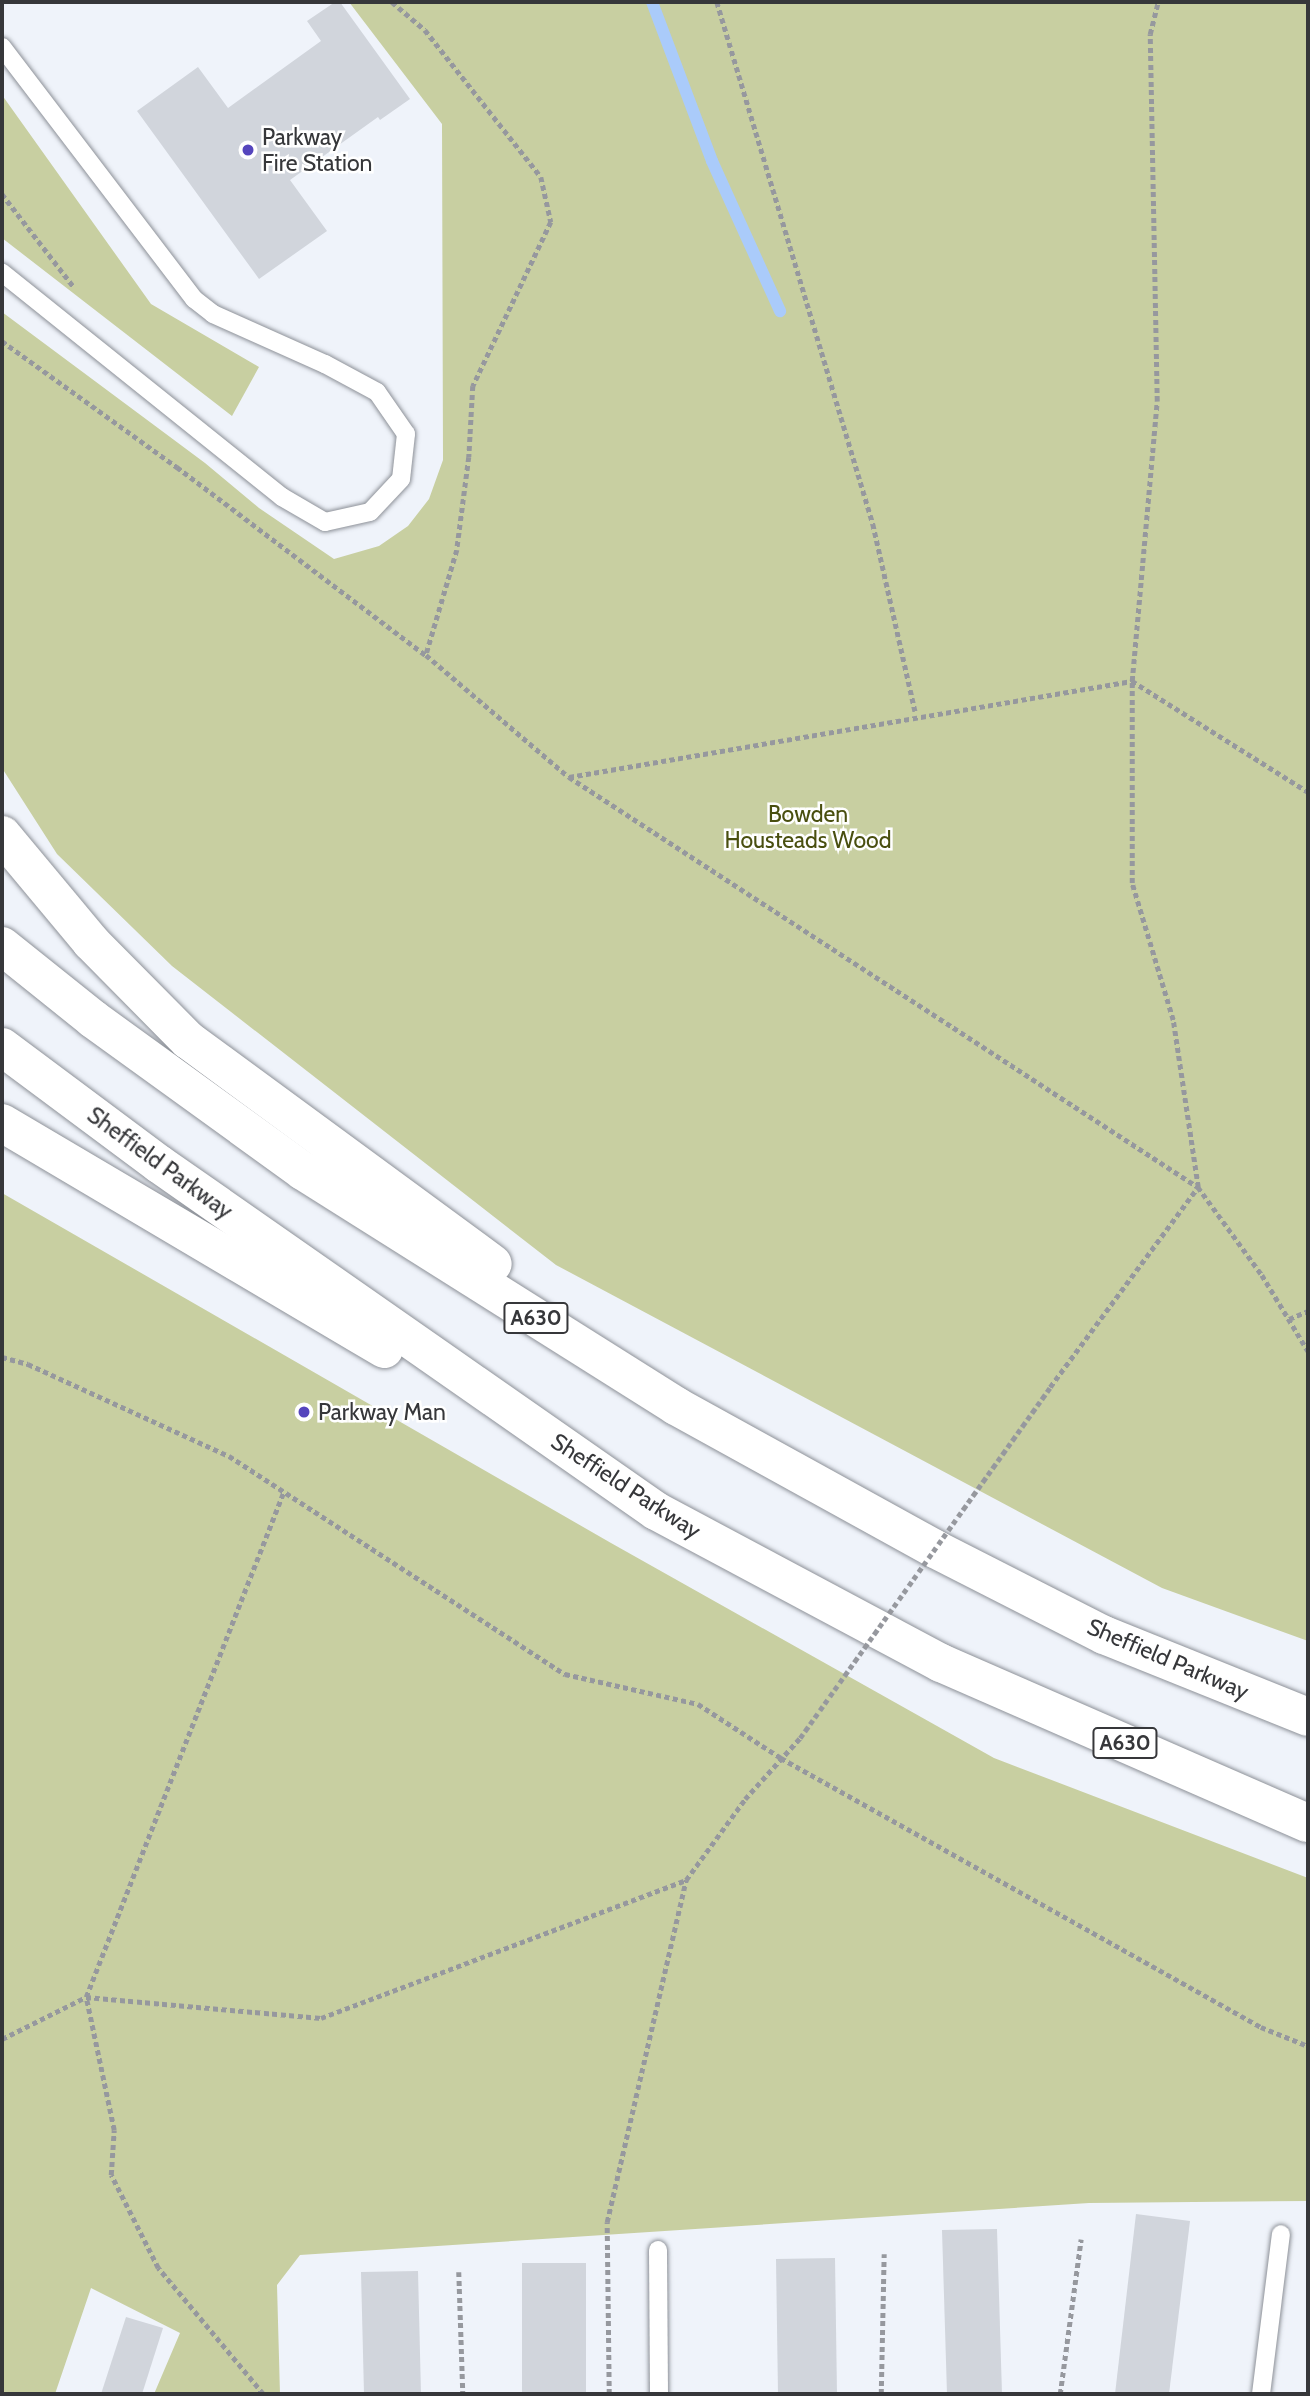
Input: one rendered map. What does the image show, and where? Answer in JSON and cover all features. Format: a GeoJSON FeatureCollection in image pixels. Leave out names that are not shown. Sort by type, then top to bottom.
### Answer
{"type":"FeatureCollection","features":[{"type":"Feature","properties":{"kind":"highway"},"geometry":{"type":"LineString","coordinates":[[2,835],[91,942],[188,1040],[429,1215],[676,1406]]}},
{"type":"Feature","properties":{"kind":"highway","name":"Sheffield Parkway"},"geometry":{"type":"LineString","coordinates":[[2,946],[104,1027],[303,1171],[676,1406],[935,1549],[1104,1635],[1308,1717]]}},
{"type":"Feature","properties":{"kind":"highway","name":"Sheffield Parkway"},"geometry":{"type":"LineString","coordinates":[[2,1047],[159,1164],[656,1511],[941,1663],[1308,1823]]}},
{"type":"Feature","properties":{"kind":"highway"},"geometry":{"type":"LineString","coordinates":[[2,1123],[656,1511]]}},
{"type":"Feature","properties":{"kind":"lane"},"geometry":{"type":"LineString","coordinates":[[2,47],[194,299],[214,314],[326,364],[377,392],[406,434],[401,479],[370,512],[325,522],[282,496],[2,273]]}},
{"type":"Feature","properties":{"kind":"lane"},"geometry":{"type":"LineString","coordinates":[[1261,2394],[1281,2234]]}},
{"type":"Feature","properties":{"kind":"lane"},"geometry":{"type":"LineString","coordinates":[[658,2250],[659,2394]]}},
{"type":"Feature","properties":{"kind":"path"},"geometry":{"type":"LineString","coordinates":[[392,2],[425,30],[541,177],[551,222],[473,386],[469,457],[457,550],[426,655]]}},
{"type":"Feature","properties":{"kind":"path"},"geometry":{"type":"LineString","coordinates":[[717,2],[873,524],[915,711]]}},
{"type":"Feature","properties":{"kind":"path"},"geometry":{"type":"LineString","coordinates":[[609,2394],[607,2222],[686,1880],[745,1799],[800,1738],[1050,1387],[1198,1187],[1173,1020],[1132,883],[1132,681],[1157,401],[1150,34],[1158,2]]}},
{"type":"Feature","properties":{"kind":"path"},"geometry":{"type":"LineString","coordinates":[[2,341],[177,467],[426,655],[569,777],[1198,1187],[1262,1275],[1308,1351]]}},
{"type":"Feature","properties":{"kind":"path"},"geometry":{"type":"LineString","coordinates":[[569,777],[1132,681],[1308,792]]}},
{"type":"Feature","properties":{"kind":"path"},"geometry":{"type":"LineString","coordinates":[[1289,1319],[1308,1311]]}},
{"type":"Feature","properties":{"kind":"path"},"geometry":{"type":"LineString","coordinates":[[2,1357],[28,1364],[229,1455],[565,1674],[698,1704],[781,1758],[1261,2027],[1308,2046]]}},
{"type":"Feature","properties":{"kind":"path"},"geometry":{"type":"LineString","coordinates":[[263,2394],[158,2268],[111,2175],[114,2130],[86,1997],[284,1491]]}},
{"type":"Feature","properties":{"kind":"path"},"geometry":{"type":"LineString","coordinates":[[2,2039],[86,1997],[321,2018],[686,1880]]}},
{"type":"Feature","properties":{"kind":"path"},"geometry":{"type":"LineString","coordinates":[[1060,2394],[1081,2239]]}},
{"type":"Feature","properties":{"kind":"path"},"geometry":{"type":"LineString","coordinates":[[881,2394],[884,2254]]}},
{"type":"Feature","properties":{"kind":"path"},"geometry":{"type":"LineString","coordinates":[[459,2272],[463,2394]]}},
{"type":"Feature","properties":{"kind":"green space","name":"Bowden Housteads Wood"},"geometry":{"type":"Polygon","coordinates":[[[349,2],[1308,2],[1308,1641],[1162,1588],[556,1265],[172,966],[57,854],[2,768],[2,312],[205,463],[259,508],[334,559],[379,546],[408,526],[429,499],[443,460],[442,124],[349,2]]]}},
{"type":"Feature","properties":{"kind":"green space"},"geometry":{"type":"Polygon","coordinates":[[[2,95],[151,304],[259,367],[232,416],[2,238],[2,95]]]}},
{"type":"Feature","properties":{"kind":"green space"},"geometry":{"type":"Polygon","coordinates":[[[2,1193],[611,1543],[994,1758],[1308,1878],[1308,2201],[1089,2203],[300,2255],[277,2285],[280,2394],[154,2394],[180,2333],[91,2288],[55,2394],[2,2394],[2,1193]]]}},
{"type":"Feature","properties":{"kind":"building","name":"Parkway Fire Station"},"geometry":{"type":"Polygon","coordinates":[[[335,2],[340,2],[410,99],[380,120],[378,117],[290,180],[327,231],[259,279],[137,111],[198,67],[228,108],[321,41],[307,21],[335,2]]]}},
{"type":"Feature","properties":{"kind":"building"},"geometry":{"type":"Polygon","coordinates":[[[1136,2214],[1190,2221],[1169,2394],[1115,2394],[1136,2214]]]}},
{"type":"Feature","properties":{"kind":"building"},"geometry":{"type":"Polygon","coordinates":[[[997,2229],[1002,2394],[947,2394],[942,2230],[997,2229]]]}},
{"type":"Feature","properties":{"kind":"building"},"geometry":{"type":"Polygon","coordinates":[[[835,2258],[837,2394],[778,2394],[776,2259],[835,2258]]]}},
{"type":"Feature","properties":{"kind":"building"},"geometry":{"type":"Polygon","coordinates":[[[522,2263],[586,2263],[586,2394],[522,2394],[522,2263]]]}},
{"type":"Feature","properties":{"kind":"building"},"geometry":{"type":"Polygon","coordinates":[[[418,2271],[421,2394],[364,2394],[361,2272],[418,2271]]]}},
{"type":"Feature","properties":{"kind":"building"},"geometry":{"type":"Polygon","coordinates":[[[126,2317],[163,2328],[142,2394],[101,2394],[126,2317]]]}},
{"type":"Feature","properties":{"kind":"waterway"},"geometry":{"type":"LineString","coordinates":[[652,2],[712,161],[780,311]]}},
{"type":"Feature","properties":{"kind":"place","name":"Parkway Fire Station"},"geometry":{"type":"Point","coordinates":[248,150]}},
{"type":"Feature","properties":{"kind":"place","name":"Parkway Man"},"geometry":{"type":"Point","coordinates":[304,1412]}}]}
